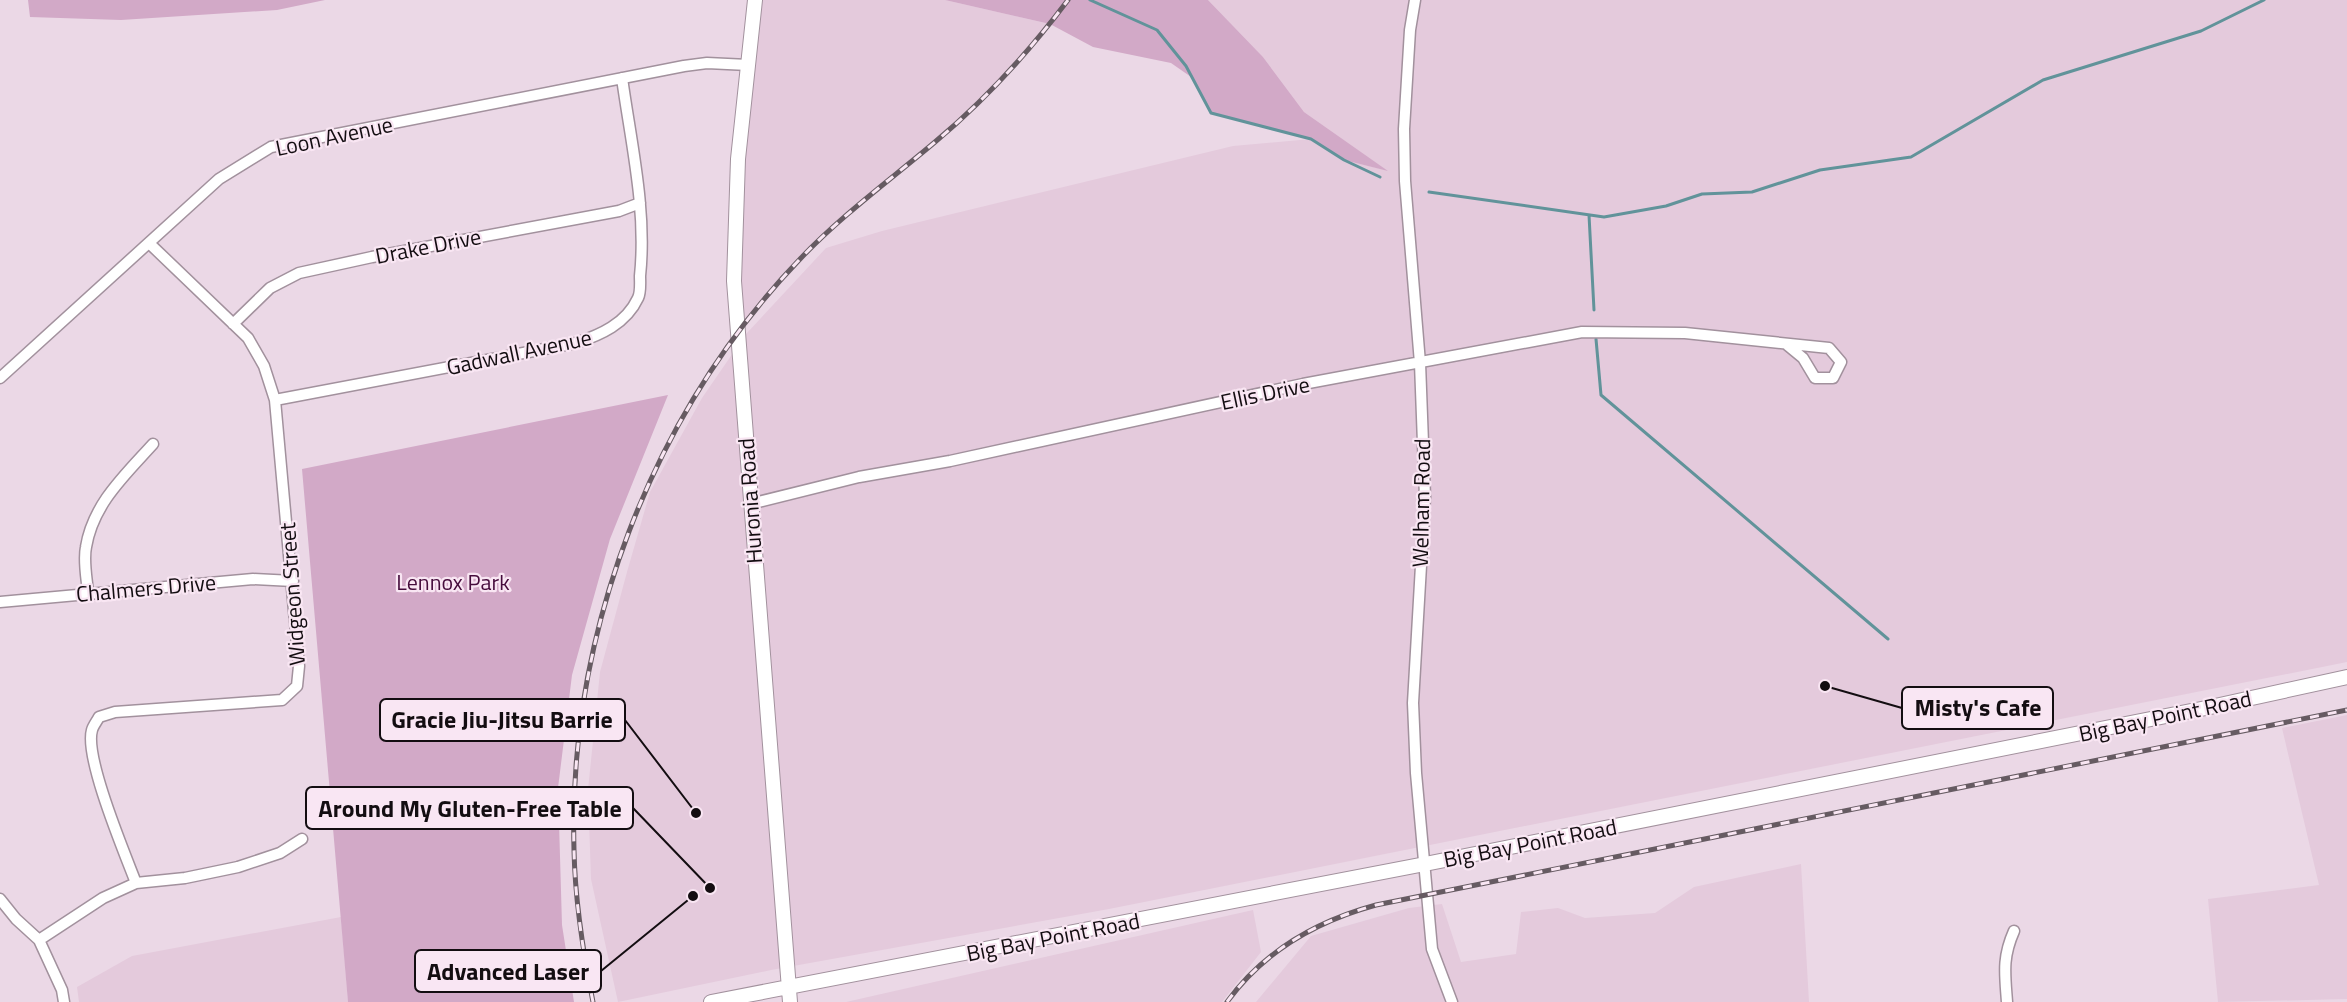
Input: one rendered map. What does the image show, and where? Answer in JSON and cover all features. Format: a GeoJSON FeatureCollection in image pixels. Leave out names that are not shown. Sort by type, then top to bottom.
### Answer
{"type":"FeatureCollection","features":[{"type":"Feature","properties":{"kind":"street","name":"Huronia Road"},"geometry":{"type":"LineString","coordinates":[[754,0],[738,159],[735,282],[750,504],[790,1002]]}},
{"type":"Feature","properties":{"kind":"street","name":"Welham Road"},"geometry":{"type":"LineString","coordinates":[[1415,0],[1410,30],[1404,129],[1405,181],[1420,363],[1425,497],[1413,703],[1416,773],[1432,949],[1452,1002]]}},
{"type":"Feature","properties":{"kind":"street","name":"Loon Avenue"},"geometry":{"type":"LineString","coordinates":[[0,378],[219,179],[271,147],[707,63],[748,65]]}},
{"type":"Feature","properties":{"kind":"street","name":"Gadwall Avenue"},"geometry":{"type":"LineString","coordinates":[[275,400],[576,343],[601,334],[623,319],[638,297],[643,245],[640,203],[622,78]]}},
{"type":"Feature","properties":{"kind":"street","name":"Drake Drive"},"geometry":{"type":"LineString","coordinates":[[233,324],[270,288],[299,273],[372,256],[619,211],[640,203]]}},
{"type":"Feature","properties":{"kind":"street","name":"Widgeon Street"},"geometry":{"type":"LineString","coordinates":[[136,883],[106,804],[93,752],[92,731],[99,717],[115,712],[282,700],[297,686],[299,666],[275,400],[264,366],[248,339],[150,244]]}},
{"type":"Feature","properties":{"kind":"street","name":"Ellis Drive"},"geometry":{"type":"LineString","coordinates":[[750,504],[859,477],[950,461],[1303,384],[1582,332],[1685,333],[1829,348],[1841,362],[1833,378],[1815,378],[1803,358],[1786,344]]}},
{"type":"Feature","properties":{"kind":"street"},"geometry":{"type":"LineString","coordinates":[[88,593],[85,549],[95,517],[116,482],[153,444]]}},
{"type":"Feature","properties":{"kind":"street","name":"Chalmers Drive"},"geometry":{"type":"LineString","coordinates":[[0,602],[253,579],[293,581]]}},
{"type":"Feature","properties":{"kind":"street","name":"Big Bay Point Road"},"geometry":{"type":"LineString","coordinates":[[711,1002],[789,985],[921,962],[1425,864],[2206,708],[2347,677]]}},
{"type":"Feature","properties":{"kind":"street"},"geometry":{"type":"LineString","coordinates":[[39,940],[103,898],[136,883],[185,878],[238,867],[279,854],[302,838]]}},
{"type":"Feature","properties":{"kind":"street"},"geometry":{"type":"LineString","coordinates":[[0,899],[16,919],[39,940],[62,990],[63,1002]]}},
{"type":"Feature","properties":{"kind":"street"},"geometry":{"type":"LineString","coordinates":[[2007,1002],[2004,964],[2006,949],[2013,931]]}},
{"type":"Feature","properties":{"kind":"shaded area"},"geometry":{"type":"Polygon","coordinates":[[[755,0],[945,0],[1050,24],[1022,58],[969,113],[847,214],[800,259],[738,333],[734,281],[755,0]]]}},
{"type":"Feature","properties":{"kind":"shaded area"},"geometry":{"type":"Polygon","coordinates":[[[1208,0],[2347,0],[2347,662],[1109,909],[771,970],[618,1002],[591,879],[588,790],[600,672],[650,492],[702,398],[746,334],[826,248],[882,231],[1233,146],[1311,139],[1344,160],[1386,170],[1304,112],[1263,57],[1208,0]]]}},
{"type":"Feature","properties":{"kind":"shaded area"},"geometry":{"type":"Polygon","coordinates":[[[2347,715],[2347,999],[2218,1002],[2208,899],[2319,885],[2282,728],[2347,715]]]}},
{"type":"Feature","properties":{"kind":"shaded area"},"geometry":{"type":"Polygon","coordinates":[[[1801,864],[1809,1002],[1256,1002],[1311,936],[1409,908],[1442,904],[1461,962],[1516,954],[1521,912],[1558,908],[1585,918],[1655,913],[1694,887],[1801,864]]]}},
{"type":"Feature","properties":{"kind":"shaded area"},"geometry":{"type":"Polygon","coordinates":[[[1253,910],[1261,952],[1222,1002],[846,1002],[1253,910]]]}},
{"type":"Feature","properties":{"kind":"shaded area"},"geometry":{"type":"Polygon","coordinates":[[[341,917],[348,1002],[79,1002],[77,987],[132,956],[341,917]]]}},
{"type":"Feature","properties":{"kind":"green space"},"geometry":{"type":"Polygon","coordinates":[[[28,0],[325,0],[277,10],[121,20],[30,17],[28,0]]]}},
{"type":"Feature","properties":{"kind":"green space"},"geometry":{"type":"Polygon","coordinates":[[[945,0],[1208,0],[1263,57],[1304,112],[1388,171],[1344,160],[1311,139],[1211,113],[1194,79],[1171,63],[1093,47],[1050,24],[945,0]]]}},
{"type":"Feature","properties":{"kind":"green space","name":"Lennox Park"},"geometry":{"type":"Polygon","coordinates":[[[668,395],[610,539],[572,675],[558,788],[562,925],[574,1002],[348,1002],[302,469],[668,395]]]}},
{"type":"Feature","properties":{"kind":"waterway"},"geometry":{"type":"LineString","coordinates":[[1090,0],[1157,30],[1186,66],[1211,113],[1311,139],[1344,160],[1380,177]]}},
{"type":"Feature","properties":{"kind":"waterway"},"geometry":{"type":"LineString","coordinates":[[1429,192],[1604,217],[1666,206],[1702,194],[1752,192],[1820,170],[1911,157],[2043,80],[2201,31],[2264,0]]}},
{"type":"Feature","properties":{"kind":"waterway"},"geometry":{"type":"LineString","coordinates":[[1589,215],[1594,310]]}},
{"type":"Feature","properties":{"kind":"waterway"},"geometry":{"type":"LineString","coordinates":[[1596,339],[1601,395],[1888,639]]}},
{"type":"Feature","properties":{"kind":"railway"},"geometry":{"type":"LineString","coordinates":[[593,1002],[580,926],[574,850],[576,769],[586,688],[604,609],[629,532],[662,457],[701,386],[748,319],[801,258],[850,212],[935,142],[989,92],[1022,57],[1068,0]]}},
{"type":"Feature","properties":{"kind":"railway"},"geometry":{"type":"LineString","coordinates":[[1227,1002],[1258,968],[1293,940],[1333,920],[1376,905],[2347,710]]}},
{"type":"Feature","properties":{"kind":"place","name":"Misty's Cafe"},"geometry":{"type":"Point","coordinates":[1825,686]}},
{"type":"Feature","properties":{"kind":"place","name":"Gracie Jiu-Jitsu Barrie"},"geometry":{"type":"Point","coordinates":[696,813]}},
{"type":"Feature","properties":{"kind":"place","name":"Around My Gluten-Free Table"},"geometry":{"type":"Point","coordinates":[710,888]}},
{"type":"Feature","properties":{"kind":"place","name":"Advanced Laser"},"geometry":{"type":"Point","coordinates":[693,896]}}]}
